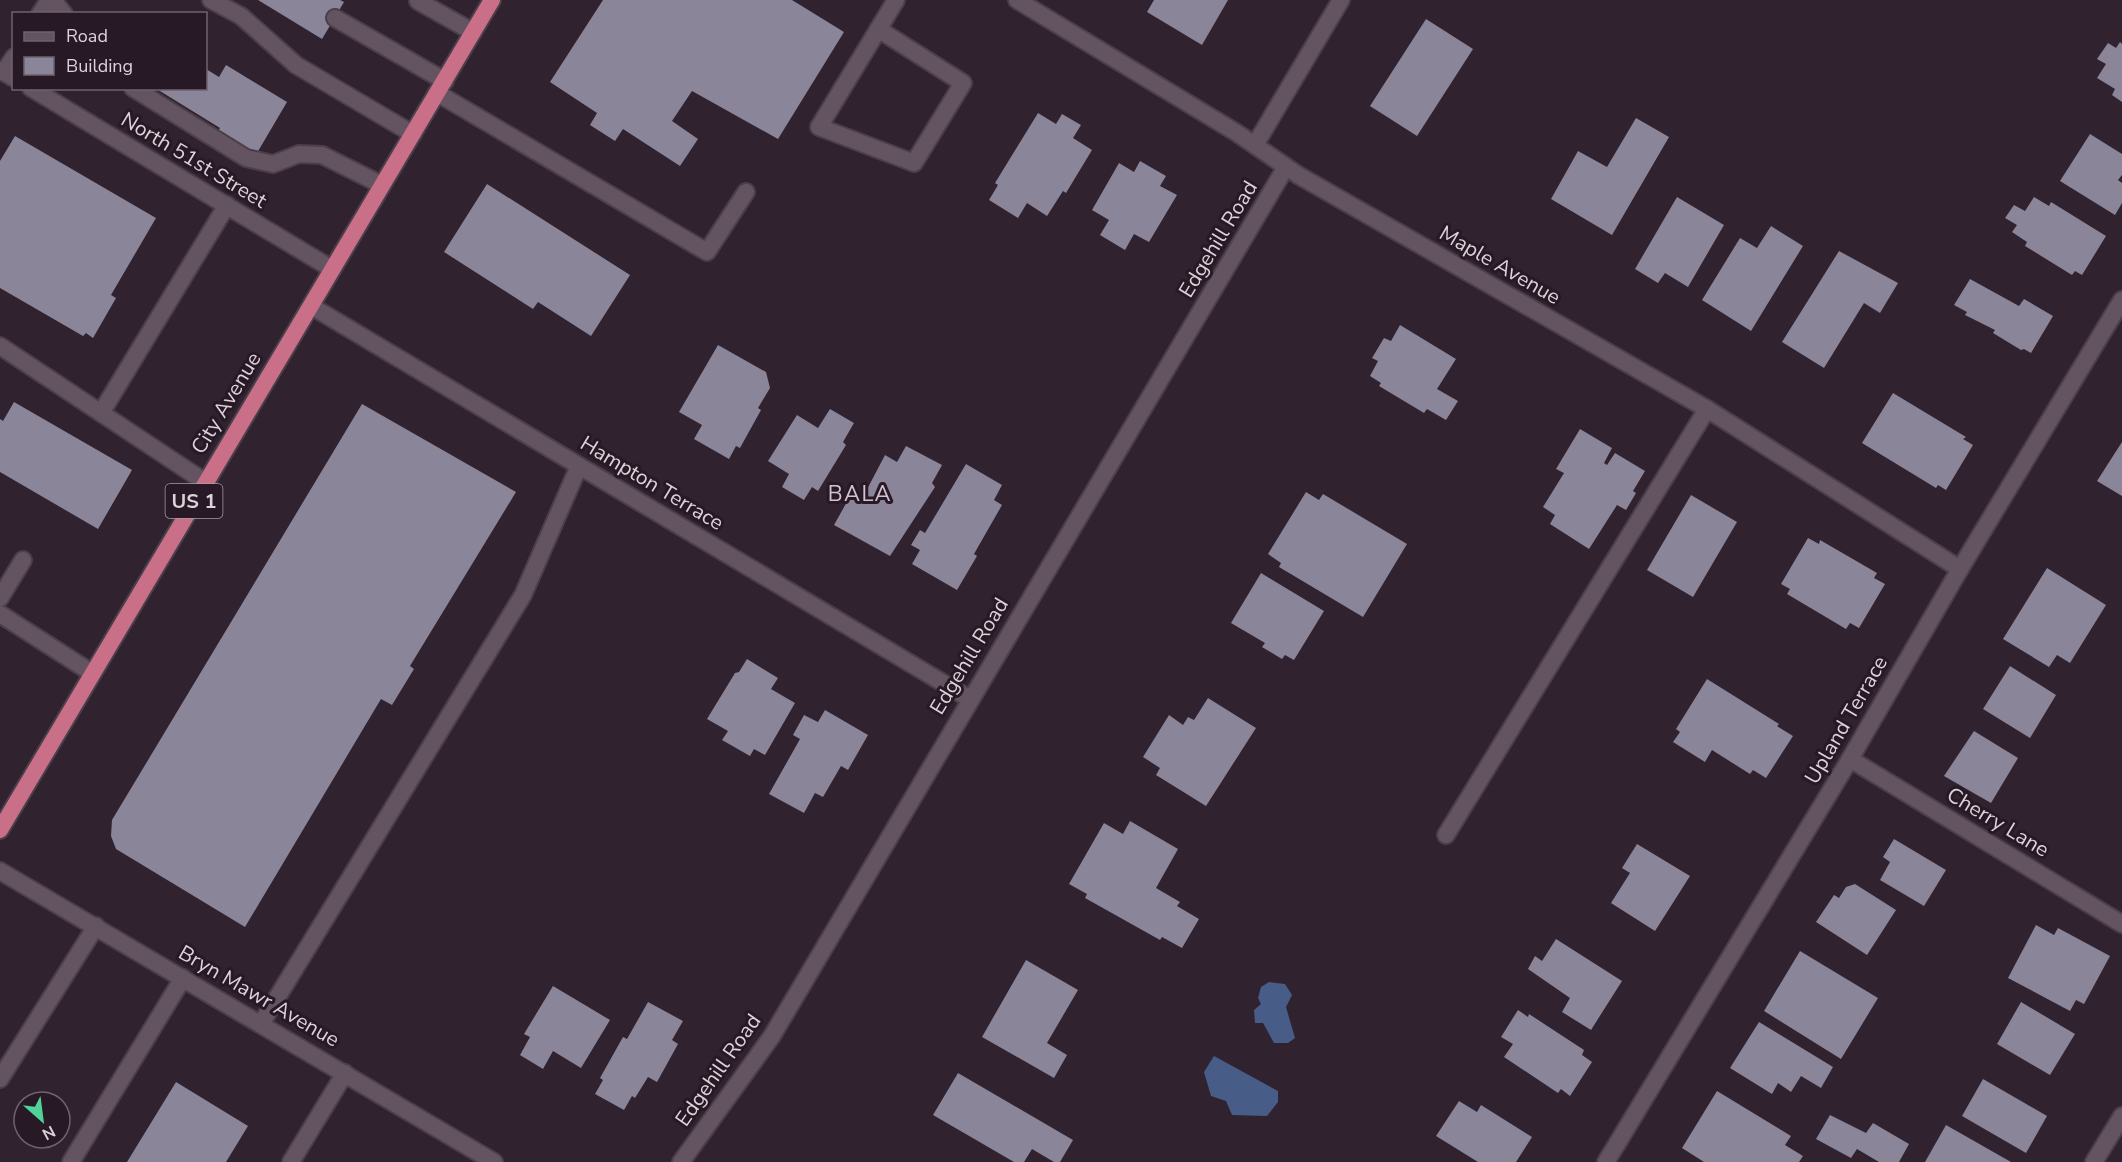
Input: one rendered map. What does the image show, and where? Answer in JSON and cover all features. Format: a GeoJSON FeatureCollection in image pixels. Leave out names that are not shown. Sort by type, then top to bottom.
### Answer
{"type":"FeatureCollection","features":[{"type":"Feature","properties":{"kind":"highway","name":"City Avenue"},"geometry":{"type":"LineString","coordinates":[[0,830],[492,0]]}},
{"type":"Feature","properties":{"kind":"street"},"geometry":{"type":"LineString","coordinates":[[42,12],[51,0],[62,12]]}},
{"type":"Feature","properties":{"kind":"street"},"geometry":{"type":"LineString","coordinates":[[211,0],[241,16],[296,65],[413,134]]}},
{"type":"Feature","properties":{"kind":"street"},"geometry":{"type":"LineString","coordinates":[[418,0],[473,32]]}},
{"type":"Feature","properties":{"kind":"street"},"geometry":{"type":"LineString","coordinates":[[878,29],[963,83],[914,163],[819,127],[878,29],[896,0]]}},
{"type":"Feature","properties":{"kind":"street","name":"Maple Avenue"},"geometry":{"type":"LineString","coordinates":[[1017,0],[1255,145],[1286,167],[1707,409],[1960,569]]}},
{"type":"Feature","properties":{"kind":"street"},"geometry":{"type":"LineString","coordinates":[[1255,145],[1341,0]]}},
{"type":"Feature","properties":{"kind":"street"},"geometry":{"type":"LineString","coordinates":[[335,18],[441,87],[706,252],[746,192]]}},
{"type":"Feature","properties":{"kind":"street","name":"North 51st Street"},"geometry":{"type":"LineString","coordinates":[[35,90],[332,269]]}},
{"type":"Feature","properties":{"kind":"street"},"geometry":{"type":"LineString","coordinates":[[136,90],[246,158],[273,164],[299,154],[322,155],[382,185]]}},
{"type":"Feature","properties":{"kind":"street","name":"Edgehill Road"},"geometry":{"type":"LineString","coordinates":[[681,1162],[772,1035],[1286,167]]}},
{"type":"Feature","properties":{"kind":"street"},"geometry":{"type":"LineString","coordinates":[[101,413],[227,206]]}},
{"type":"Feature","properties":{"kind":"street","name":"Upland Terrace"},"geometry":{"type":"LineString","coordinates":[[1606,1162],[1850,759],[1960,569],[2122,300]]}},
{"type":"Feature","properties":{"kind":"street","name":"Hampton Terrace"},"geometry":{"type":"LineString","coordinates":[[310,306],[970,699]]}},
{"type":"Feature","properties":{"kind":"street"},"geometry":{"type":"LineString","coordinates":[[0,346],[205,482]]}},
{"type":"Feature","properties":{"kind":"street"},"geometry":{"type":"LineString","coordinates":[[1446,835],[1707,409]]}},
{"type":"Feature","properties":{"kind":"street"},"geometry":{"type":"LineString","coordinates":[[261,1024],[523,596],[579,466]]}},
{"type":"Feature","properties":{"kind":"street"},"geometry":{"type":"LineString","coordinates":[[0,598],[23,560]]}},
{"type":"Feature","properties":{"kind":"street"},"geometry":{"type":"LineString","coordinates":[[0,614],[92,673]]}},
{"type":"Feature","properties":{"kind":"street","name":"Cherry Lane"},"geometry":{"type":"LineString","coordinates":[[1850,759],[2122,924]]}},
{"type":"Feature","properties":{"kind":"street","name":"Bryn Mawr Avenue"},"geometry":{"type":"LineString","coordinates":[[0,871],[494,1162]]}},
{"type":"Feature","properties":{"kind":"street"},"geometry":{"type":"LineString","coordinates":[[0,1079],[96,926]]}},
{"type":"Feature","properties":{"kind":"street"},"geometry":{"type":"LineString","coordinates":[[71,1162],[183,978]]}},
{"type":"Feature","properties":{"kind":"street"},"geometry":{"type":"LineString","coordinates":[[291,1162],[345,1073]]}},
{"type":"Feature","properties":{"kind":"street"},"geometry":{"type":"LineString","coordinates":[[2094,1162],[2122,1116]]}},
{"type":"Feature","properties":{"kind":"water"},"geometry":{"type":"Polygon","coordinates":[[[1269,982],[1285,984],[1292,995],[1286,1007],[1295,1038],[1288,1043],[1274,1043],[1263,1023],[1255,1023],[1254,1010],[1261,1004],[1258,998],[1261,987],[1269,982]]]}},
{"type":"Feature","properties":{"kind":"water"},"geometry":{"type":"Polygon","coordinates":[[[1214,1056],[1278,1091],[1278,1102],[1267,1116],[1232,1115],[1226,1101],[1211,1096],[1204,1072],[1214,1056]]]}},
{"type":"Feature","properties":{"kind":"building"},"geometry":{"type":"Polygon","coordinates":[[[258,0],[340,0],[344,2],[322,39],[258,0]]]}},
{"type":"Feature","properties":{"kind":"building"},"geometry":{"type":"Polygon","coordinates":[[[603,0],[792,0],[844,32],[778,139],[692,91],[672,121],[698,139],[680,166],[623,129],[615,141],[590,125],[597,113],[550,82],[603,0]]]}},
{"type":"Feature","properties":{"kind":"building"},"geometry":{"type":"Polygon","coordinates":[[[1154,0],[1228,0],[1202,45],[1147,12],[1154,0]]]}},
{"type":"Feature","properties":{"kind":"building"},"geometry":{"type":"Polygon","coordinates":[[[1426,19],[1473,49],[1417,136],[1370,106],[1426,19]]]}},
{"type":"Feature","properties":{"kind":"building"},"geometry":{"type":"Polygon","coordinates":[[[2120,42],[2122,44],[2122,102],[2112,95],[2115,89],[2097,78],[2106,64],[2097,59],[2108,43],[2116,48],[2120,42]]]}},
{"type":"Feature","properties":{"kind":"building"},"geometry":{"type":"Polygon","coordinates":[[[226,65],[287,102],[257,153],[217,133],[220,128],[158,90],[207,90],[207,70],[219,77],[226,65]]]}},
{"type":"Feature","properties":{"kind":"building"},"geometry":{"type":"Polygon","coordinates":[[[1038,113],[1056,124],[1062,114],[1081,125],[1073,138],[1092,150],[1066,193],[1063,191],[1047,216],[1027,203],[1018,218],[989,200],[998,185],[995,183],[1038,113]]]}},
{"type":"Feature","properties":{"kind":"building"},"geometry":{"type":"Polygon","coordinates":[[[1636,118],[1669,137],[1612,235],[1551,199],[1578,151],[1607,167],[1636,118]]]}},
{"type":"Feature","properties":{"kind":"building"},"geometry":{"type":"Polygon","coordinates":[[[2090,134],[2122,154],[2122,175],[2118,180],[2122,183],[2122,203],[2115,215],[2060,181],[2090,134]]]}},
{"type":"Feature","properties":{"kind":"building"},"geometry":{"type":"Polygon","coordinates":[[[15,136],[156,218],[111,295],[116,298],[93,338],[86,333],[83,336],[0,288],[0,161],[15,136]]]}},
{"type":"Feature","properties":{"kind":"building"},"geometry":{"type":"Polygon","coordinates":[[[1140,161],[1166,176],[1160,186],[1177,195],[1149,242],[1134,234],[1125,250],[1100,235],[1109,220],[1092,210],[1119,163],[1134,172],[1140,161]]]}},
{"type":"Feature","properties":{"kind":"building"},"geometry":{"type":"Polygon","coordinates":[[[487,184],[630,275],[591,336],[538,302],[533,309],[444,252],[487,184]]]}},
{"type":"Feature","properties":{"kind":"building"},"geometry":{"type":"Polygon","coordinates":[[[1677,197],[1724,225],[1688,287],[1665,273],[1658,283],[1635,269],[1677,197]]]}},
{"type":"Feature","properties":{"kind":"building"},"geometry":{"type":"Polygon","coordinates":[[[2034,197],[2049,206],[2051,202],[2106,236],[2082,275],[2075,271],[2072,275],[2025,246],[2027,242],[2012,232],[2017,225],[2005,218],[2014,205],[2025,211],[2034,197]]]}},
{"type":"Feature","properties":{"kind":"building"},"geometry":{"type":"Polygon","coordinates":[[[1771,226],[1803,246],[1751,331],[1702,300],[1740,238],[1757,248],[1771,226]]]}},
{"type":"Feature","properties":{"kind":"building"},"geometry":{"type":"Polygon","coordinates":[[[1839,251],[1898,283],[1880,313],[1864,303],[1824,368],[1782,342],[1839,251]]]}},
{"type":"Feature","properties":{"kind":"building"},"geometry":{"type":"Polygon","coordinates":[[[1970,279],[2019,306],[2024,299],[2053,316],[2031,353],[2024,349],[2021,350],[1993,333],[1995,330],[1965,315],[1967,312],[1954,305],[1970,279]]]}},
{"type":"Feature","properties":{"kind":"building"},"geometry":{"type":"Polygon","coordinates":[[[1400,325],[1456,359],[1437,389],[1458,401],[1446,420],[1427,409],[1424,413],[1379,386],[1381,383],[1370,376],[1378,361],[1372,358],[1384,338],[1391,341],[1400,325]]]}},
{"type":"Feature","properties":{"kind":"building"},"geometry":{"type":"Polygon","coordinates":[[[718,345],[766,372],[770,388],[740,448],[736,446],[729,459],[694,439],[702,425],[679,412],[718,345]]]}},
{"type":"Feature","properties":{"kind":"building"},"geometry":{"type":"Polygon","coordinates":[[[1893,393],[1966,437],[1963,439],[1973,445],[1946,490],[1938,485],[1936,488],[1862,443],[1893,393]]]}},
{"type":"Feature","properties":{"kind":"building"},"geometry":{"type":"Polygon","coordinates":[[[14,402],[132,470],[98,529],[0,472],[0,419],[3,421],[14,402]]]}},
{"type":"Feature","properties":{"kind":"building"},"geometry":{"type":"Polygon","coordinates":[[[362,404],[516,492],[410,666],[414,669],[392,705],[381,699],[245,927],[116,849],[111,836],[112,820],[362,404]]]}},
{"type":"Feature","properties":{"kind":"building"},"geometry":{"type":"Polygon","coordinates":[[[830,409],[854,423],[843,442],[846,445],[818,491],[812,487],[804,500],[782,487],[789,474],[768,461],[797,415],[818,428],[830,409]]]}},
{"type":"Feature","properties":{"kind":"building"},"geometry":{"type":"Polygon","coordinates":[[[1580,429],[1612,448],[1604,463],[1607,465],[1615,453],[1645,471],[1633,491],[1636,493],[1626,510],[1617,505],[1589,549],[1550,524],[1555,515],[1543,507],[1564,473],[1556,469],[1580,429]]]}},
{"type":"Feature","properties":{"kind":"building"},"geometry":{"type":"Polygon","coordinates":[[[2122,442],[2122,496],[2097,481],[2122,442]]]}},
{"type":"Feature","properties":{"kind":"building"},"geometry":{"type":"Polygon","coordinates":[[[906,446],[942,465],[932,483],[935,487],[890,556],[834,525],[853,491],[863,497],[885,455],[897,462],[906,446]]]}},
{"type":"Feature","properties":{"kind":"building"},"geometry":{"type":"Polygon","coordinates":[[[966,464],[1002,485],[994,500],[1002,505],[974,554],[977,556],[957,590],[912,564],[920,550],[911,545],[920,530],[925,533],[966,464]]]}},
{"type":"Feature","properties":{"kind":"building"},"geometry":{"type":"Polygon","coordinates":[[[1306,492],[1319,500],[1323,494],[1407,544],[1363,617],[1279,567],[1281,563],[1268,554],[1306,492]]]}},
{"type":"Feature","properties":{"kind":"building"},"geometry":{"type":"Polygon","coordinates":[[[1691,495],[1737,522],[1693,597],[1647,570],[1691,495]]]}},
{"type":"Feature","properties":{"kind":"building"},"geometry":{"type":"Polygon","coordinates":[[[1808,538],[1819,544],[1820,540],[1877,573],[1874,578],[1885,584],[1859,628],[1850,623],[1846,629],[1787,594],[1790,589],[1781,584],[1808,538]]]}},
{"type":"Feature","properties":{"kind":"building"},"geometry":{"type":"Polygon","coordinates":[[[2047,568],[2106,605],[2070,663],[2057,655],[2049,667],[2003,639],[2047,568]]]}},
{"type":"Feature","properties":{"kind":"building"},"geometry":{"type":"Polygon","coordinates":[[[1261,573],[1324,611],[1294,660],[1285,655],[1282,659],[1262,647],[1265,643],[1231,623],[1261,573]]]}},
{"type":"Feature","properties":{"kind":"building"},"geometry":{"type":"Polygon","coordinates":[[[747,659],[778,678],[771,689],[795,703],[765,755],[754,749],[750,756],[722,740],[728,731],[707,719],[735,673],[739,672],[747,659]]]}},
{"type":"Feature","properties":{"kind":"building"},"geometry":{"type":"Polygon","coordinates":[[[2010,666],[2056,695],[2030,738],[1983,709],[2010,666]]]}},
{"type":"Feature","properties":{"kind":"building"},"geometry":{"type":"Polygon","coordinates":[[[1707,679],[1779,724],[1777,726],[1793,736],[1766,778],[1753,770],[1750,774],[1712,750],[1705,762],[1673,742],[1680,732],[1676,729],[1707,679]]]}},
{"type":"Feature","properties":{"kind":"building"},"geometry":{"type":"Polygon","coordinates":[[[1208,698],[1256,728],[1206,806],[1156,775],[1160,768],[1143,757],[1169,715],[1183,725],[1188,717],[1194,720],[1208,698]]]}},
{"type":"Feature","properties":{"kind":"building"},"geometry":{"type":"Polygon","coordinates":[[[825,710],[868,735],[848,770],[841,766],[823,797],[815,793],[804,813],[769,794],[800,739],[793,735],[804,715],[818,722],[825,710]]]}},
{"type":"Feature","properties":{"kind":"building"},"geometry":{"type":"Polygon","coordinates":[[[1974,731],[2018,758],[1991,803],[1944,776],[1974,731]]]}},
{"type":"Feature","properties":{"kind":"building"},"geometry":{"type":"Polygon","coordinates":[[[1130,821],[1178,849],[1156,888],[1180,902],[1177,906],[1199,919],[1182,948],[1162,937],[1160,940],[1085,898],[1087,894],[1069,884],[1104,823],[1123,834],[1130,821]]]}},
{"type":"Feature","properties":{"kind":"building"},"geometry":{"type":"Polygon","coordinates":[[[1894,839],[1946,870],[1924,906],[1880,880],[1890,862],[1883,857],[1894,839]]]}},
{"type":"Feature","properties":{"kind":"building"},"geometry":{"type":"Polygon","coordinates":[[[1637,844],[1690,876],[1655,931],[1611,903],[1630,873],[1622,868],[1637,844]]]}},
{"type":"Feature","properties":{"kind":"building"},"geometry":{"type":"Polygon","coordinates":[[[1855,884],[1896,910],[1867,955],[1816,922],[1834,895],[1839,898],[1846,887],[1855,884]]]}},
{"type":"Feature","properties":{"kind":"building"},"geometry":{"type":"Polygon","coordinates":[[[2036,925],[2054,935],[2058,928],[2110,956],[2084,1004],[2076,1000],[2070,1011],[2008,978],[2036,925]]]}},
{"type":"Feature","properties":{"kind":"building"},"geometry":{"type":"Polygon","coordinates":[[[1556,939],[1622,981],[1591,1030],[1562,1012],[1570,998],[1528,969],[1535,956],[1542,961],[1556,939]]]}},
{"type":"Feature","properties":{"kind":"building"},"geometry":{"type":"Polygon","coordinates":[[[1800,951],[1878,998],[1841,1059],[1764,1011],[1800,951]]]}},
{"type":"Feature","properties":{"kind":"building"},"geometry":{"type":"Polygon","coordinates":[[[1026,960],[1078,990],[1047,1043],[1067,1055],[1054,1078],[982,1037],[1026,960]]]}},
{"type":"Feature","properties":{"kind":"building"},"geometry":{"type":"Polygon","coordinates":[[[553,986],[610,1020],[581,1068],[553,1051],[543,1069],[520,1055],[530,1037],[524,1034],[553,986]]]}},
{"type":"Feature","properties":{"kind":"building"},"geometry":{"type":"Polygon","coordinates":[[[648,1002],[683,1021],[672,1040],[678,1044],[657,1082],[648,1077],[635,1098],[632,1096],[624,1110],[595,1094],[603,1080],[600,1078],[623,1037],[627,1039],[648,1002]]]}},
{"type":"Feature","properties":{"kind":"building"},"geometry":{"type":"Polygon","coordinates":[[[2021,1002],[2075,1034],[2050,1075],[1997,1044],[2021,1002]]]}},
{"type":"Feature","properties":{"kind":"building"},"geometry":{"type":"Polygon","coordinates":[[[1518,1010],[1528,1017],[1529,1014],[1584,1050],[1582,1055],[1592,1062],[1570,1096],[1561,1089],[1558,1093],[1504,1057],[1513,1044],[1501,1037],[1518,1010]]]}},
{"type":"Feature","properties":{"kind":"building"},"geometry":{"type":"Polygon","coordinates":[[[1759,1022],[1833,1067],[1821,1088],[1801,1076],[1791,1092],[1778,1083],[1772,1094],[1730,1068],[1759,1022]]]}},
{"type":"Feature","properties":{"kind":"building"},"geometry":{"type":"Polygon","coordinates":[[[958,1073],[1073,1140],[1060,1162],[1054,1162],[1032,1149],[1024,1162],[1014,1162],[933,1115],[958,1073]]]}},
{"type":"Feature","properties":{"kind":"building"},"geometry":{"type":"Polygon","coordinates":[[[1983,1079],[2047,1116],[2026,1153],[1962,1116],[1983,1079]]]}},
{"type":"Feature","properties":{"kind":"building"},"geometry":{"type":"Polygon","coordinates":[[[176,1082],[248,1126],[226,1162],[127,1162],[176,1082]]]}},
{"type":"Feature","properties":{"kind":"building"},"geometry":{"type":"Polygon","coordinates":[[[1717,1091],[1791,1136],[1785,1145],[1803,1156],[1799,1162],[1704,1162],[1682,1148],[1717,1091]]]}},
{"type":"Feature","properties":{"kind":"building"},"geometry":{"type":"Polygon","coordinates":[[[1459,1101],[1477,1112],[1481,1105],[1532,1137],[1516,1162],[1478,1162],[1436,1136],[1459,1101]]]}},
{"type":"Feature","properties":{"kind":"building"},"geometry":{"type":"Polygon","coordinates":[[[1830,1115],[1866,1133],[1873,1123],[1909,1144],[1899,1162],[1879,1162],[1857,1149],[1851,1158],[1816,1139],[1830,1115]]]}},
{"type":"Feature","properties":{"kind":"building"},"geometry":{"type":"Polygon","coordinates":[[[1946,1125],[2011,1162],[1925,1162],[1946,1125]]]}},
{"type":"Feature","properties":{"kind":"district","name":"BALA"},"geometry":{"type":"Point","coordinates":[860,494]}}]}
